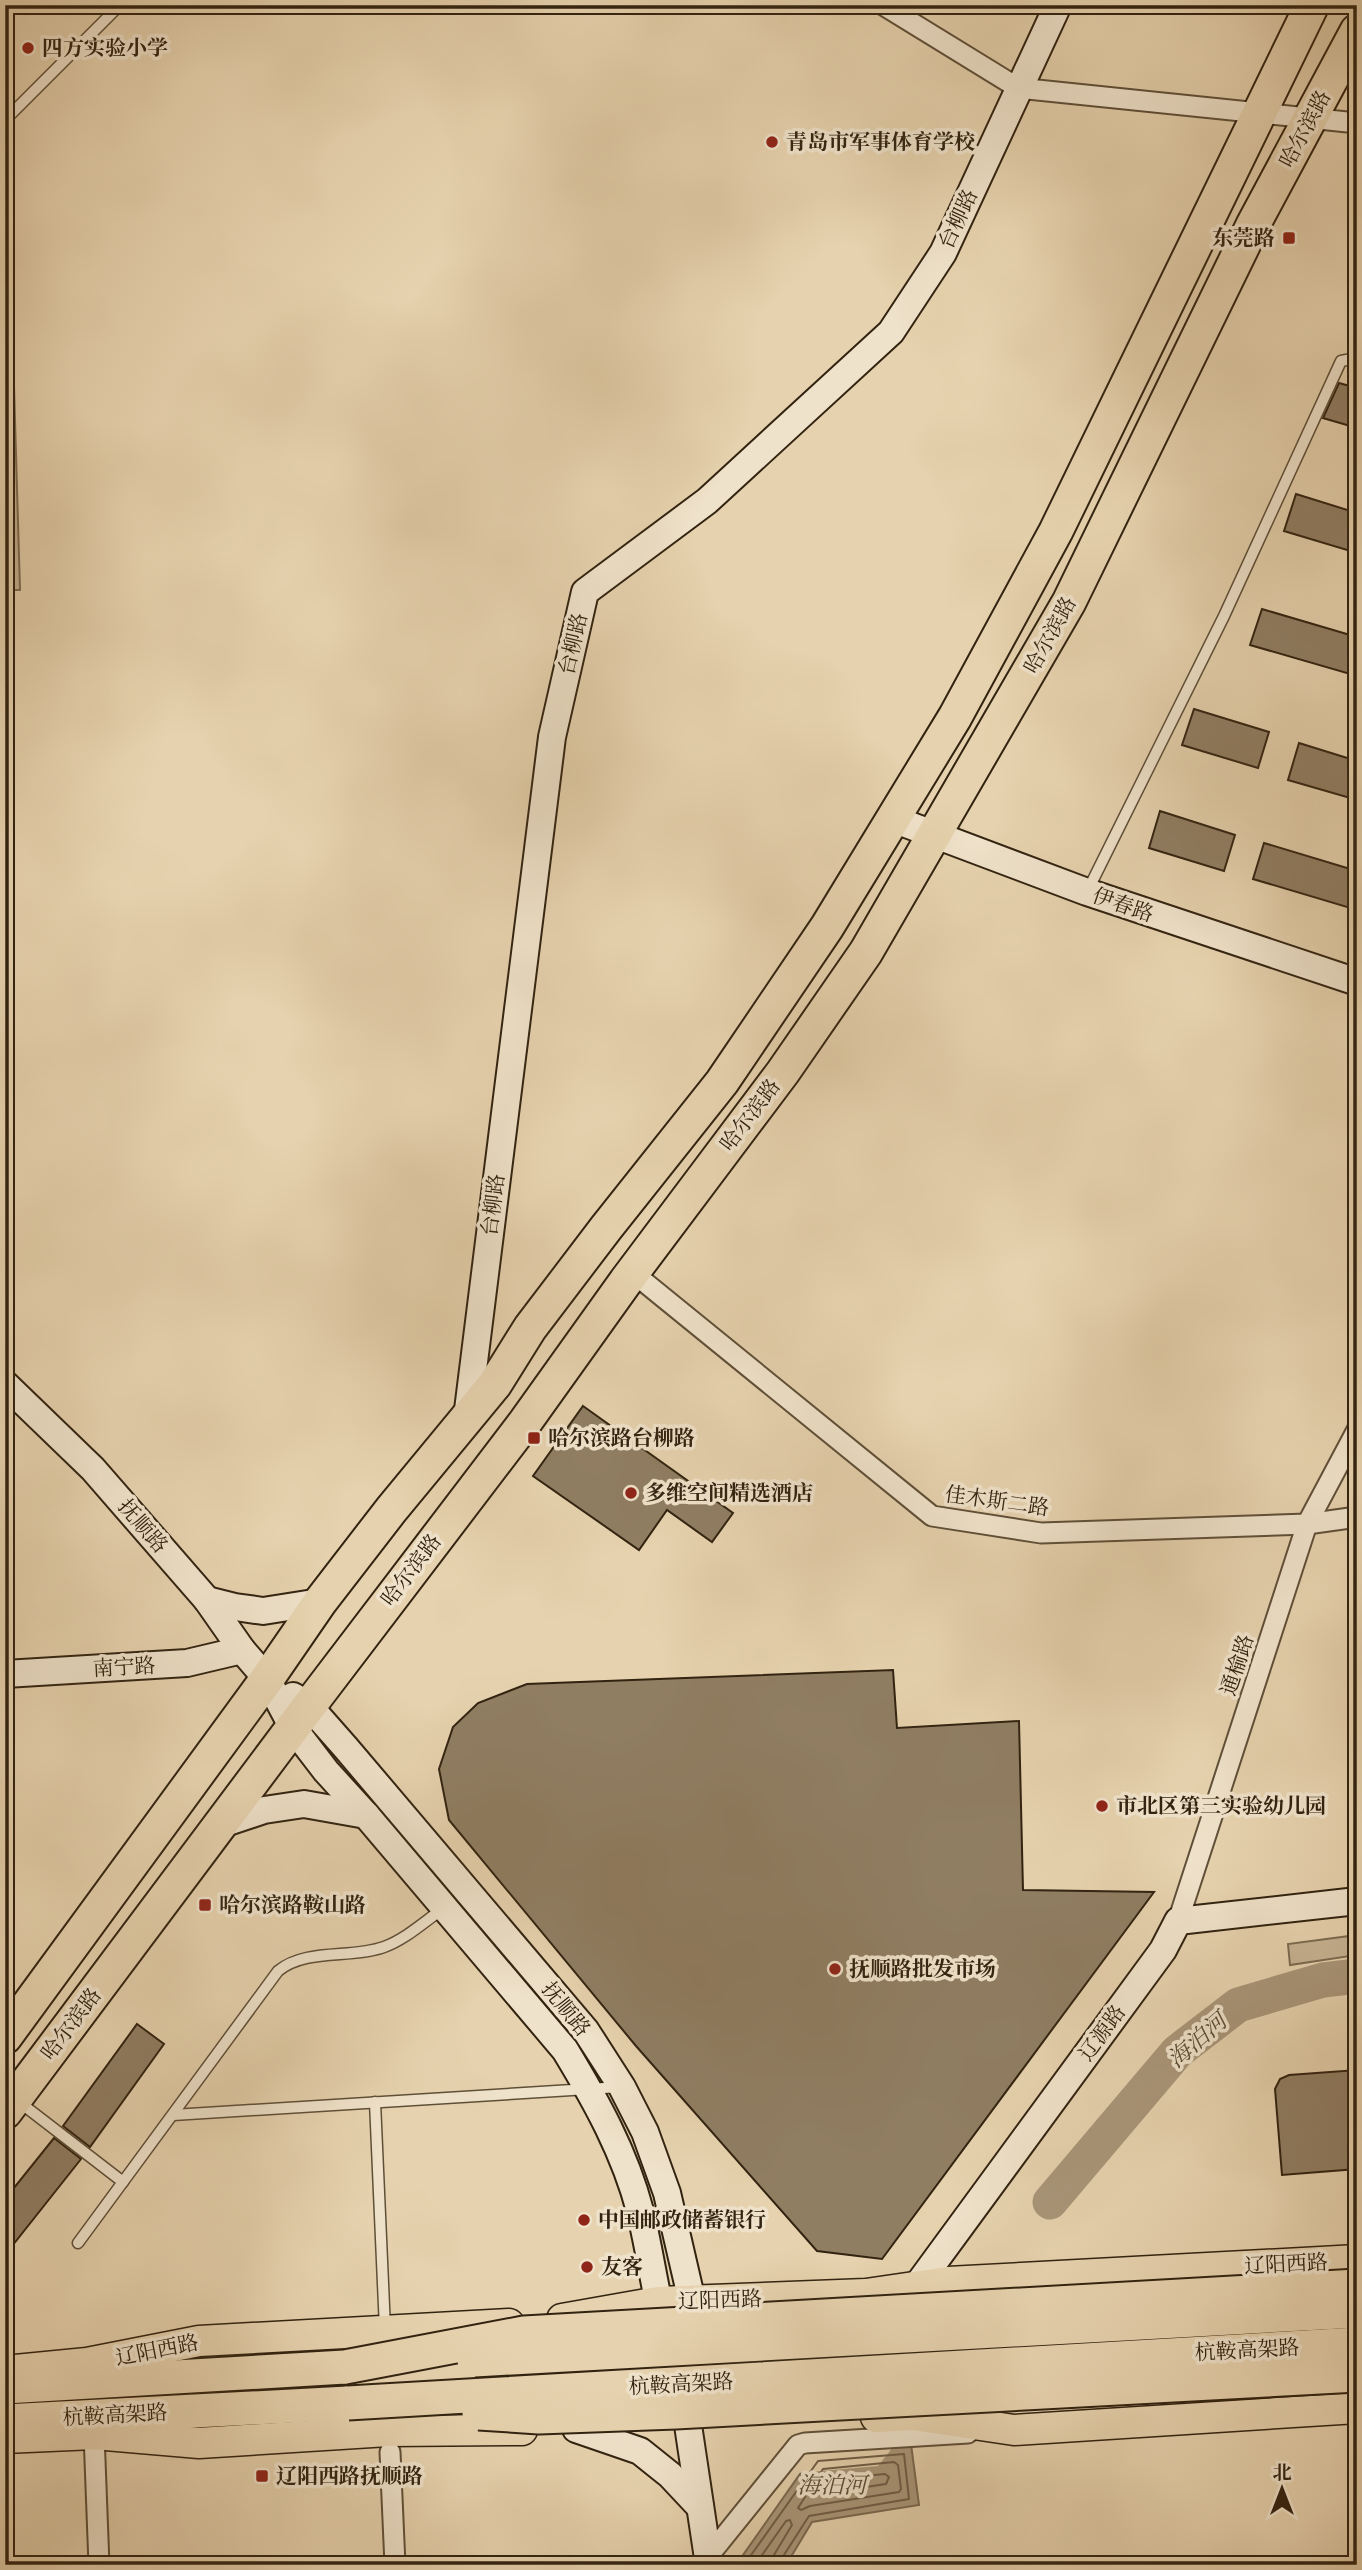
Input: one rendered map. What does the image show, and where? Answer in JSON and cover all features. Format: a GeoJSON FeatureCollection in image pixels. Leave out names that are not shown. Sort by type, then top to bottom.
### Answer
{"type":"FeatureCollection","features":[{"type":"Feature","properties":{"kind":"highway","name":"哈尔滨路"},"geometry":{"type":"LineString","coordinates":[[5,2037],[267,1679],[320,1602],[391,1510],[495,1384],[530,1328],[722,1082],[827,927],[955,718],[1056,531],[1312,5]]}},
{"type":"Feature","properties":{"kind":"highway","name":"哈尔滨路"},"geometry":{"type":"LineString","coordinates":[[10,2106],[523,1425],[866,952],[1069,602],[1253,225],[1357,31]]}},
{"type":"Feature","properties":{"kind":"highway"},"geometry":{"type":"LineString","coordinates":[[345,2367],[524,2333],[1357,2286]]}},
{"type":"Feature","properties":{"kind":"highway","name":"杭鞍高架路"},"geometry":{"type":"LineString","coordinates":[[5,2387],[1357,2311]]}},
{"type":"Feature","properties":{"kind":"highway","name":"杭鞍高架路"},"geometry":{"type":"LineString","coordinates":[[5,2421],[1357,2344]]}},
{"type":"Feature","properties":{"kind":"highway"},"geometry":{"type":"LineString","coordinates":[[348,2403],[539,2417],[1357,2375]]}},
{"type":"Feature","properties":{"kind":"main road","name":"辽阳西路"},"geometry":{"type":"LineString","coordinates":[[5,2371],[87,2363],[199,2341],[537,2323],[658,2302],[866,2294],[948,2282],[1357,2260]]}},
{"type":"Feature","properties":{"kind":"main road"},"geometry":{"type":"LineString","coordinates":[[5,2438],[94,2434],[200,2443],[388,2431],[688,2425],[801,2432],[907,2426],[1014,2430],[1357,2408]]}},
{"type":"Feature","properties":{"kind":"street"},"geometry":{"type":"LineString","coordinates":[[883,5],[1018,88],[1357,123]]}},
{"type":"Feature","properties":{"kind":"street","name":"台柳路"},"geometry":{"type":"LineString","coordinates":[[467,1418],[552,737],[585,592],[707,501],[891,332],[943,253],[1058,5]]}},
{"type":"Feature","properties":{"kind":"street","name":"伊春路"},"geometry":{"type":"LineString","coordinates":[[893,819],[1087,892],[1357,982]]}},
{"type":"Feature","properties":{"kind":"street","name":"佳木斯二路"},"geometry":{"type":"LineString","coordinates":[[632,1272],[932,1516],[1041,1533],[1307,1524],[1357,1517]]}},
{"type":"Feature","properties":{"kind":"street","name":"抚顺路"},"geometry":{"type":"LineString","coordinates":[[5,1384],[93,1469],[207,1600],[242,1650],[267,1679],[586,2031],[622,2087],[645,2132],[667,2193],[692,2301],[688,2425]]}},
{"type":"Feature","properties":{"kind":"street","name":"通榆路"},"geometry":{"type":"LineString","coordinates":[[1178,1922],[1307,1524],[1357,1430]]}},
{"type":"Feature","properties":{"kind":"street"},"geometry":{"type":"LineString","coordinates":[[207,1600],[263,1611],[320,1602]]}},
{"type":"Feature","properties":{"kind":"street","name":"南宁路"},"geometry":{"type":"LineString","coordinates":[[5,1674],[187,1663],[242,1650]]}},
{"type":"Feature","properties":{"kind":"street","name":"抚顺路"},"geometry":{"type":"LineString","coordinates":[[301,1717],[326,1771],[565,2050],[589,2089],[616,2143],[637,2201],[688,2425],[706,2563]]}},
{"type":"Feature","properties":{"kind":"street"},"geometry":{"type":"LineString","coordinates":[[222,1824],[264,1811],[304,1804],[366,1815]]}},
{"type":"Feature","properties":{"kind":"street"},"geometry":{"type":"LineString","coordinates":[[1178,1922],[1357,1901]]}},
{"type":"Feature","properties":{"kind":"street","name":"辽源路"},"geometry":{"type":"LineString","coordinates":[[915,2287],[1163,1950],[1178,1922]]}},
{"type":"Feature","properties":{"kind":"street"},"geometry":{"type":"LineString","coordinates":[[576,2429],[640,2451],[670,2475],[700,2507]]}},
{"type":"Feature","properties":{"kind":"street"},"geometry":{"type":"LineString","coordinates":[[706,2563],[789,2454],[799,2445],[801,2432]]}},
{"type":"Feature","properties":{"kind":"street"},"geometry":{"type":"LineString","coordinates":[[94,2434],[99,2565]]}},
{"type":"Feature","properties":{"kind":"street"},"geometry":{"type":"LineString","coordinates":[[390,2452],[396,2565]]}},
{"type":"Feature","properties":{"kind":"lane"},"geometry":{"type":"LineString","coordinates":[[5,120],[120,5]]}},
{"type":"Feature","properties":{"kind":"lane"},"geometry":{"type":"LineString","coordinates":[[1087,892],[1224,616],[1341,361],[1357,358]]}},
{"type":"Feature","properties":{"kind":"lane"},"geometry":{"type":"LineString","coordinates":[[78,2243],[278,1971],[295,1961],[384,1947],[400,1940],[444,1908]]}},
{"type":"Feature","properties":{"kind":"lane"},"geometry":{"type":"LineString","coordinates":[[173,2115],[622,2087]]}},
{"type":"Feature","properties":{"kind":"lane"},"geometry":{"type":"LineString","coordinates":[[374,2102],[385,2331]]}},
{"type":"Feature","properties":{"kind":"lane"},"geometry":{"type":"LineString","coordinates":[[10,2106],[123,2182]]}},
{"type":"Feature","properties":{"kind":"shaded area"},"geometry":{"type":"Polygon","coordinates":[[[5,386],[14,386],[20,590],[5,590],[5,386]]]}},
{"type":"Feature","properties":{"kind":"shaded area"},"geometry":{"type":"Polygon","coordinates":[[[1357,1935],[1357,1955],[1290,1965],[1288,1944],[1357,1935]]]}},
{"type":"Feature","properties":{"kind":"water","name":"海泊河"},"geometry":{"type":"Polygon","coordinates":[[[911,2444],[919,2505],[812,2522],[786,2565],[736,2565],[814,2454],[911,2444]]]}},
{"type":"Feature","properties":{"kind":"pier"},"geometry":{"type":"Polygon","coordinates":[[[897,2442],[878,2466],[797,2473],[813,2451],[897,2442]]]}},
{"type":"Feature","properties":{"kind":"building"},"geometry":{"type":"Polygon","coordinates":[[[1339,383],[1357,388],[1357,428],[1323,418],[1339,383]]]}},
{"type":"Feature","properties":{"kind":"building"},"geometry":{"type":"Polygon","coordinates":[[[1296,494],[1357,513],[1357,553],[1284,531],[1296,494]]]}},
{"type":"Feature","properties":{"kind":"building"},"geometry":{"type":"Polygon","coordinates":[[[1262,609],[1357,637],[1357,676],[1250,645],[1262,609]]]}},
{"type":"Feature","properties":{"kind":"building"},"geometry":{"type":"Polygon","coordinates":[[[1194,709],[1269,732],[1258,768],[1182,745],[1194,709]]]}},
{"type":"Feature","properties":{"kind":"building"},"geometry":{"type":"Polygon","coordinates":[[[1299,743],[1357,761],[1357,800],[1288,780],[1299,743]]]}},
{"type":"Feature","properties":{"kind":"building"},"geometry":{"type":"Polygon","coordinates":[[[1160,811],[1235,835],[1224,871],[1149,848],[1160,811]]]}},
{"type":"Feature","properties":{"kind":"building"},"geometry":{"type":"Polygon","coordinates":[[[1264,843],[1357,871],[1357,910],[1253,879],[1264,843]]]}},
{"type":"Feature","properties":{"kind":"building","name":"多维空间精选酒店"},"geometry":{"type":"Polygon","coordinates":[[[583,1406],[733,1513],[712,1542],[667,1510],[639,1550],[533,1476],[583,1406]]]}},
{"type":"Feature","properties":{"kind":"building","name":"抚顺路批发市场"},"geometry":{"type":"Polygon","coordinates":[[[893,1670],[897,1728],[1019,1721],[1023,1890],[1154,1892],[882,2259],[817,2251],[636,2046],[449,1820],[439,1769],[453,1727],[478,1703],[527,1684],[893,1670]]]}},
{"type":"Feature","properties":{"kind":"building"},"geometry":{"type":"Polygon","coordinates":[[[137,2024],[164,2044],[90,2147],[63,2126],[137,2024]]]}},
{"type":"Feature","properties":{"kind":"building"},"geometry":{"type":"Polygon","coordinates":[[[1357,2070],[1357,2169],[1282,2175],[1275,2089],[1280,2079],[1289,2075],[1357,2070]]]}},
{"type":"Feature","properties":{"kind":"building"},"geometry":{"type":"Polygon","coordinates":[[[54,2138],[81,2159],[5,2255],[5,2199],[54,2138]]]}},
{"type":"Feature","properties":{"kind":"waterway","name":"海泊河"},"geometry":{"type":"LineString","coordinates":[[1050,2202],[1177,2052],[1238,2005],[1323,1980],[1357,1976]]}},
{"type":"Feature","properties":{"kind":"place","name":"四方实验小学"},"geometry":{"type":"Point","coordinates":[28,48]}},
{"type":"Feature","properties":{"kind":"place","name":"青岛市军事体育学校"},"geometry":{"type":"Point","coordinates":[772,142]}},
{"type":"Feature","properties":{"kind":"place","name":"东莞路"},"geometry":{"type":"Point","coordinates":[1289,238]}},
{"type":"Feature","properties":{"kind":"place","name":"哈尔滨路台柳路"},"geometry":{"type":"Point","coordinates":[534,1438]}},
{"type":"Feature","properties":{"kind":"place","name":"多维空间精选酒店"},"geometry":{"type":"Point","coordinates":[631,1493]}},
{"type":"Feature","properties":{"kind":"place","name":"市北区第三实验幼儿园"},"geometry":{"type":"Point","coordinates":[1102,1806]}},
{"type":"Feature","properties":{"kind":"place","name":"哈尔滨路鞍山路"},"geometry":{"type":"Point","coordinates":[205,1905]}},
{"type":"Feature","properties":{"kind":"place","name":"抚顺路批发市场"},"geometry":{"type":"Point","coordinates":[835,1969]}},
{"type":"Feature","properties":{"kind":"place","name":"中国邮政储蓄银行"},"geometry":{"type":"Point","coordinates":[584,2220]}},
{"type":"Feature","properties":{"kind":"place","name":"友客"},"geometry":{"type":"Point","coordinates":[587,2267]}},
{"type":"Feature","properties":{"kind":"place","name":"辽阳西路抚顺路"},"geometry":{"type":"Point","coordinates":[262,2476]}}]}
